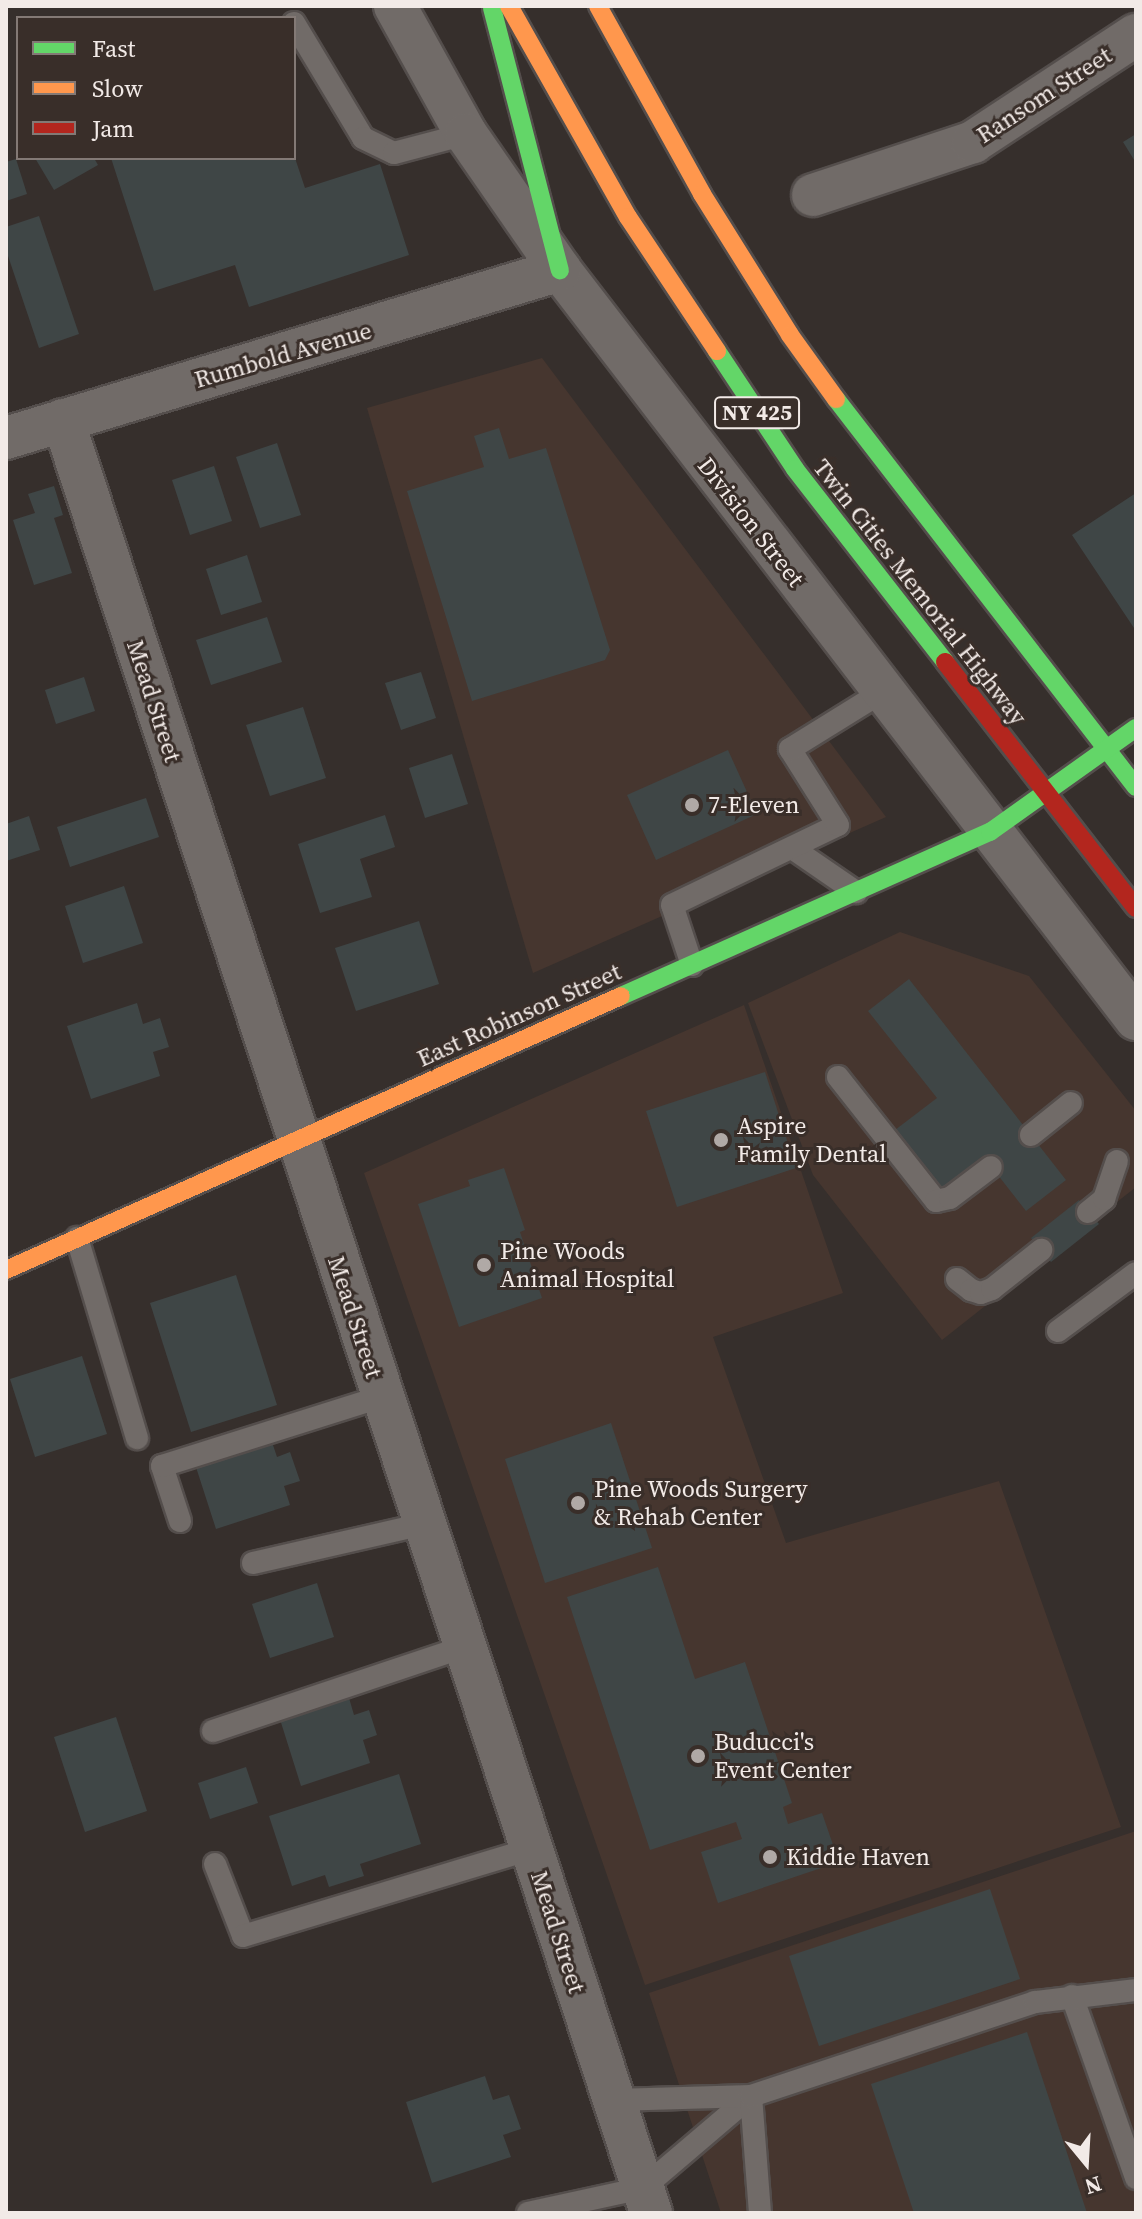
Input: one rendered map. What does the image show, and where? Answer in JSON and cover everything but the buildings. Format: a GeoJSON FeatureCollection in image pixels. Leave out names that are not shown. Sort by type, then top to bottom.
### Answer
{"type":"FeatureCollection","features":[{"type":"Feature","properties":{"kind":"main road"},"geometry":{"type":"LineString","coordinates":[[491,6],[560,270]]}},
{"type":"Feature","properties":{"kind":"main road","name":"Twin Cities Memorial Highway"},"geometry":{"type":"LineString","coordinates":[[509,6],[628,217],[795,469],[1136,908]]}},
{"type":"Feature","properties":{"kind":"main road","name":"Twin Cities Memorial Highway"},"geometry":{"type":"LineString","coordinates":[[598,6],[702,194],[790,335],[881,461],[1136,787]]}},
{"type":"Feature","properties":{"kind":"main road","name":"East Robinson Street"},"geometry":{"type":"LineString","coordinates":[[6,1270],[990,832],[1136,728]]}},
{"type":"Feature","properties":{"kind":"street","name":"Division Street"},"geometry":{"type":"LineString","coordinates":[[395,6],[466,134],[560,270],[1136,1019]]}},
{"type":"Feature","properties":{"kind":"street","name":"Ransom Street"},"geometry":{"type":"LineString","coordinates":[[813,195],[973,142],[1136,35]]}},
{"type":"Feature","properties":{"kind":"street","name":"Rumbold Avenue"},"geometry":{"type":"LineString","coordinates":[[6,438],[374,329],[560,270]]}},
{"type":"Feature","properties":{"kind":"street","name":"Mead Street"},"geometry":{"type":"LineString","coordinates":[[63,420],[296,1140],[647,2201]]}},
{"type":"Feature","properties":{"kind":"lane"},"geometry":{"type":"LineString","coordinates":[[296,26],[363,138],[394,153],[466,134]]}},
{"type":"Feature","properties":{"kind":"lane"},"geometry":{"type":"LineString","coordinates":[[692,965],[672,905],[838,825],[790,749],[882,692]]}},
{"type":"Feature","properties":{"kind":"lane"},"geometry":{"type":"LineString","coordinates":[[792,848],[856,892]]}},
{"type":"Feature","properties":{"kind":"lane"},"geometry":{"type":"LineString","coordinates":[[838,1077],[936,1201],[950,1198],[991,1167]]}},
{"type":"Feature","properties":{"kind":"lane"},"geometry":{"type":"LineString","coordinates":[[1031,1135],[1071,1103]]}},
{"type":"Feature","properties":{"kind":"lane"},"geometry":{"type":"LineString","coordinates":[[1088,1212],[1104,1199],[1117,1161]]}},
{"type":"Feature","properties":{"kind":"lane"},"geometry":{"type":"LineString","coordinates":[[77,1238],[137,1438]]}},
{"type":"Feature","properties":{"kind":"lane"},"geometry":{"type":"LineString","coordinates":[[957,1279],[971,1290],[981,1293],[992,1289],[1041,1250]]}},
{"type":"Feature","properties":{"kind":"lane"},"geometry":{"type":"LineString","coordinates":[[1058,1331],[1136,1273]]}},
{"type":"Feature","properties":{"kind":"lane"},"geometry":{"type":"LineString","coordinates":[[180,1521],[162,1466],[381,1397]]}},
{"type":"Feature","properties":{"kind":"lane"},"geometry":{"type":"LineString","coordinates":[[253,1563],[423,1524]]}},
{"type":"Feature","properties":{"kind":"lane"},"geometry":{"type":"LineString","coordinates":[[213,1731],[464,1647]]}},
{"type":"Feature","properties":{"kind":"lane"},"geometry":{"type":"LineString","coordinates":[[215,1864],[243,1936],[531,1849]]}},
{"type":"Feature","properties":{"kind":"lane"},"geometry":{"type":"LineString","coordinates":[[614,2100],[751,2096],[1035,2002],[1136,1990]]}},
{"type":"Feature","properties":{"kind":"lane"},"geometry":{"type":"LineString","coordinates":[[1072,1996],[1136,2178]]}},
{"type":"Feature","properties":{"kind":"lane"},"geometry":{"type":"LineString","coordinates":[[528,2213],[647,2201],[751,2096]]}},
{"type":"Feature","properties":{"kind":"lane"},"geometry":{"type":"LineString","coordinates":[[751,2096],[760,2213]]}},
{"type":"Feature","properties":{"kind":"shaded area"},"geometry":{"type":"Polygon","coordinates":[[[542,358],[886,817],[533,973],[367,408],[542,358]]]}},
{"type":"Feature","properties":{"kind":"shaded area"},"geometry":{"type":"Polygon","coordinates":[[[900,932],[1029,976],[1136,1111],[1136,1187],[942,1340],[813,1175],[748,1003],[900,932]]]}},
{"type":"Feature","properties":{"kind":"shaded area"},"geometry":{"type":"Polygon","coordinates":[[[744,1005],[843,1293],[713,1337],[786,1543],[999,1481],[1121,1827],[645,1985],[364,1173],[744,1005]]]}},
{"type":"Feature","properties":{"kind":"shaded area"},"geometry":{"type":"Polygon","coordinates":[[[1136,1831],[1136,2213],[721,2213],[649,1993],[1136,1831]]]}},
{"type":"Feature","properties":{"kind":"traffic: fast"},"geometry":{"type":"LineString","coordinates":[[492,8],[560,270]]}},
{"type":"Feature","properties":{"kind":"traffic: fast"},"geometry":{"type":"LineString","coordinates":[[717,351],[795,469],[945,662]]}},
{"type":"Feature","properties":{"kind":"traffic: fast"},"geometry":{"type":"LineString","coordinates":[[836,399],[1136,787]]}},
{"type":"Feature","properties":{"kind":"traffic: fast"},"geometry":{"type":"LineString","coordinates":[[621,996],[990,832],[1136,728]]}},
{"type":"Feature","properties":{"kind":"traffic: slow"},"geometry":{"type":"LineString","coordinates":[[509,6],[628,217],[717,351]]}},
{"type":"Feature","properties":{"kind":"traffic: slow"},"geometry":{"type":"LineString","coordinates":[[598,6],[702,194],[790,335],[836,399]]}},
{"type":"Feature","properties":{"kind":"traffic: slow"},"geometry":{"type":"LineString","coordinates":[[6,1270],[621,996]]}},
{"type":"Feature","properties":{"kind":"traffic: jam"},"geometry":{"type":"LineString","coordinates":[[945,662],[1136,908]]}},
{"type":"Feature","properties":{"kind":"place","name":"7-Eleven"},"geometry":{"type":"Point","coordinates":[692,805]}},
{"type":"Feature","properties":{"kind":"place","name":"Aspire Family Dental"},"geometry":{"type":"Point","coordinates":[721,1140]}},
{"type":"Feature","properties":{"kind":"place","name":"Pine Woods Animal Hospital"},"geometry":{"type":"Point","coordinates":[484,1265]}},
{"type":"Feature","properties":{"kind":"place","name":"Pine Woods Surgery & Rehab Center"},"geometry":{"type":"Point","coordinates":[578,1503]}},
{"type":"Feature","properties":{"kind":"place","name":"Buducci's Event Center"},"geometry":{"type":"Point","coordinates":[698,1756]}},
{"type":"Feature","properties":{"kind":"place","name":"Kiddie Haven"},"geometry":{"type":"Point","coordinates":[770,1857]}}]}
